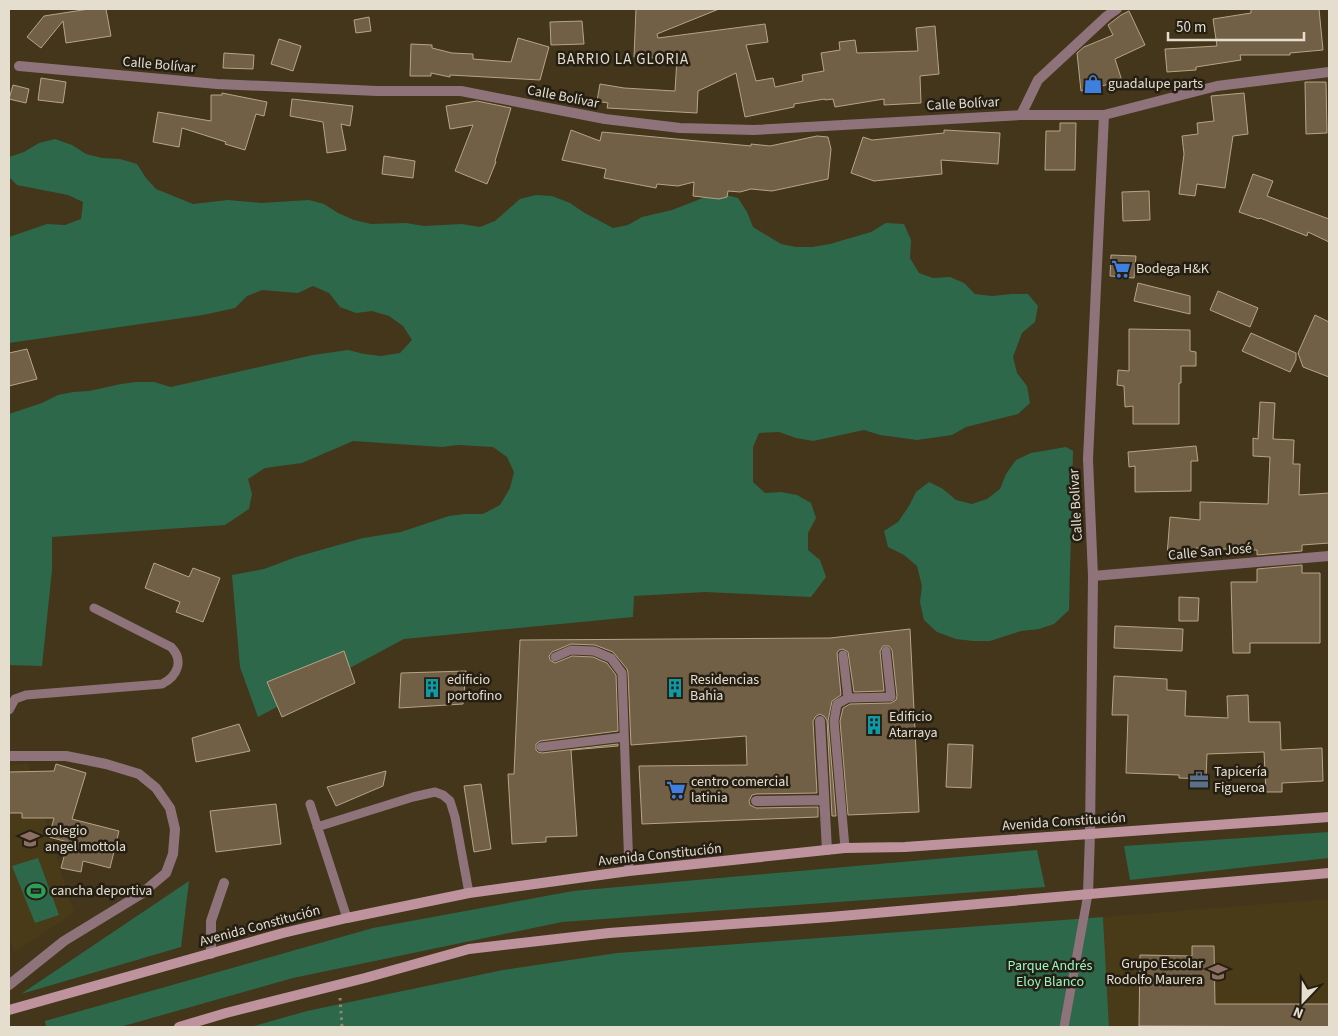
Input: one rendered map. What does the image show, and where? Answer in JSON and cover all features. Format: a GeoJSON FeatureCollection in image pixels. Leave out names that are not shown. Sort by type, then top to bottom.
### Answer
{"type":"FeatureCollection","features":[{"type":"Feature","properties":{"kind":"main road","name":"Avenida Constitución"},"geometry":{"type":"LineString","coordinates":[[9,1010],[283,933],[469,893],[628,871],[845,848],[905,847],[1329,817]]}},
{"type":"Feature","properties":{"kind":"main road"},"geometry":{"type":"LineString","coordinates":[[179,1027],[469,949],[608,934],[848,916],[1329,873]]}},
{"type":"Feature","properties":{"kind":"street"},"geometry":{"type":"LineString","coordinates":[[1021,115],[1038,80],[1117,9]]}},
{"type":"Feature","properties":{"kind":"street","name":"Calle Bolívar"},"geometry":{"type":"LineString","coordinates":[[19,66],[217,84],[377,91],[460,91],[605,119],[680,128],[754,130],[1021,115],[1104,115],[1217,86],[1329,72]]}},
{"type":"Feature","properties":{"kind":"street","name":"Calle Bolívar"},"geometry":{"type":"LineString","coordinates":[[1088,894],[1093,576],[1088,459],[1104,115]]}},
{"type":"Feature","properties":{"kind":"street","name":"Calle San José"},"geometry":{"type":"LineString","coordinates":[[1093,576],[1329,556]]}},
{"type":"Feature","properties":{"kind":"street"},"geometry":{"type":"LineString","coordinates":[[820,721],[827,850]]}},
{"type":"Feature","properties":{"kind":"street"},"geometry":{"type":"LineString","coordinates":[[9,756],[66,756],[106,764],[139,774],[156,788],[170,808],[175,829],[173,854],[166,872],[141,894],[64,941],[24,971],[9,985]]}},
{"type":"Feature","properties":{"kind":"street"},"geometry":{"type":"LineString","coordinates":[[756,801],[823,800]]}},
{"type":"Feature","properties":{"kind":"street"},"geometry":{"type":"LineString","coordinates":[[211,954],[211,921],[224,883]]}},
{"type":"Feature","properties":{"kind":"lane"},"geometry":{"type":"LineString","coordinates":[[9,710],[15,699],[26,695],[162,684],[170,680],[177,671],[178,660],[176,652],[171,647],[94,608]]}},
{"type":"Feature","properties":{"kind":"lane"},"geometry":{"type":"LineString","coordinates":[[554,657],[571,650],[594,651],[611,658],[622,673],[628,871]]}},
{"type":"Feature","properties":{"kind":"lane"},"geometry":{"type":"LineString","coordinates":[[845,848],[834,721],[837,704],[848,698],[891,697],[886,651]]}},
{"type":"Feature","properties":{"kind":"lane"},"geometry":{"type":"LineString","coordinates":[[843,655],[848,698]]}},
{"type":"Feature","properties":{"kind":"lane"},"geometry":{"type":"LineString","coordinates":[[541,747],[624,737]]}},
{"type":"Feature","properties":{"kind":"lane"},"geometry":{"type":"LineString","coordinates":[[317,827],[413,797],[435,792],[443,795],[450,801],[455,817],[469,893]]}},
{"type":"Feature","properties":{"kind":"lane"},"geometry":{"type":"LineString","coordinates":[[310,804],[347,918]]}},
{"type":"Feature","properties":{"kind":"lane"},"geometry":{"type":"LineString","coordinates":[[1064,1027],[1088,894]]}},
{"type":"Feature","properties":{"kind":"path"},"geometry":{"type":"LineString","coordinates":[[340,998],[342,1027]]}},
{"type":"Feature","properties":{"kind":"shaded area","name":"colegio angel mottola"},"geometry":{"type":"Polygon","coordinates":[[[28,763],[74,913],[14,952],[9,939],[9,766],[28,763]]]}},
{"type":"Feature","properties":{"kind":"shaded area","name":"Grupo Escolar Rodolfo Maurera"},"geometry":{"type":"Polygon","coordinates":[[[1329,899],[1329,1027],[1109,1027],[1103,917],[1329,899]]]}},
{"type":"Feature","properties":{"kind":"green space"},"geometry":{"type":"Polygon","coordinates":[[[55,139],[72,145],[86,154],[102,158],[120,159],[137,164],[156,189],[193,204],[228,200],[261,203],[309,200],[324,204],[354,220],[371,224],[406,223],[424,226],[462,224],[480,227],[495,221],[520,199],[536,195],[552,196],[570,203],[613,228],[628,225],[642,217],[672,210],[703,198],[722,194],[738,198],[747,212],[753,227],[781,244],[796,247],[830,244],[871,232],[886,223],[904,224],[911,240],[910,258],[919,273],[933,278],[950,277],[964,283],[975,294],[992,296],[1028,294],[1038,306],[1035,322],[1022,333],[1013,357],[1017,373],[1027,386],[1030,403],[1018,414],[966,427],[952,435],[917,440],[880,435],[864,430],[813,441],[779,432],[759,433],[753,447],[753,482],[765,493],[781,492],[797,495],[811,503],[816,518],[808,533],[808,550],[820,560],[826,577],[811,597],[705,592],[634,596],[633,617],[404,639],[258,717],[240,667],[232,575],[264,569],[296,557],[363,538],[401,532],[449,516],[483,514],[500,505],[510,488],[514,472],[507,457],[493,447],[458,445],[442,447],[353,441],[302,463],[265,468],[248,479],[252,494],[249,509],[225,525],[52,537],[52,570],[42,666],[9,665],[9,414],[42,403],[58,395],[121,384],[154,382],[171,387],[313,355],[348,350],[381,356],[400,353],[412,340],[403,326],[389,316],[372,311],[356,313],[340,307],[329,293],[313,286],[298,293],[262,290],[247,296],[235,308],[203,315],[9,343],[9,237],[47,224],[65,225],[81,219],[83,202],[68,195],[17,185],[9,177],[9,157],[24,152],[39,143],[55,139]]]}},
{"type":"Feature","properties":{"kind":"green space"},"geometry":{"type":"Polygon","coordinates":[[[1066,447],[1073,451],[1069,610],[1054,624],[1039,629],[1021,631],[990,641],[956,639],[937,632],[924,620],[920,602],[922,586],[917,566],[904,555],[888,547],[884,531],[898,522],[916,492],[929,482],[943,489],[956,500],[972,504],[987,499],[1000,489],[1006,474],[1016,460],[1031,453],[1066,447]]]}},
{"type":"Feature","properties":{"kind":"green space"},"geometry":{"type":"Polygon","coordinates":[[[1329,832],[1329,858],[1130,880],[1124,846],[1329,832]]]}},
{"type":"Feature","properties":{"kind":"green space"},"geometry":{"type":"Polygon","coordinates":[[[1037,850],[1045,887],[562,922],[293,978],[120,1027],[46,1027],[45,1021],[373,928],[573,891],[1037,850]]]}},
{"type":"Feature","properties":{"kind":"green space","name":"cancha deportiva"},"geometry":{"type":"Polygon","coordinates":[[[38,858],[59,915],[35,923],[12,866],[38,858]]]}},
{"type":"Feature","properties":{"kind":"green space"},"geometry":{"type":"Polygon","coordinates":[[[189,881],[181,947],[21,994],[189,881]]]}},
{"type":"Feature","properties":{"kind":"green space","name":"Parque Andrés Eloy Blanco"},"geometry":{"type":"Polygon","coordinates":[[[1103,917],[1109,1027],[250,1027],[307,1011],[503,970],[617,953],[1103,917]]]}},
{"type":"Feature","properties":{"kind":"building"},"geometry":{"type":"Polygon","coordinates":[[[89,9],[106,9],[111,36],[66,43],[63,21],[41,48],[27,37],[44,16],[89,9]]]}},
{"type":"Feature","properties":{"kind":"building"},"geometry":{"type":"Polygon","coordinates":[[[636,9],[719,9],[657,34],[658,38],[765,24],[768,42],[746,45],[756,81],[773,78],[775,87],[803,81],[802,75],[824,71],[821,53],[840,50],[839,42],[855,40],[857,53],[918,51],[916,28],[935,26],[939,74],[920,76],[921,103],[884,105],[884,99],[835,107],[833,99],[825,99],[794,104],[794,107],[745,117],[736,73],[698,91],[697,113],[607,108],[608,103],[597,101],[600,84],[624,88],[675,91],[677,59],[634,57],[636,9]]]}},
{"type":"Feature","properties":{"kind":"building"},"geometry":{"type":"Polygon","coordinates":[[[1251,9],[1319,9],[1323,50],[1290,53],[1290,55],[1240,55],[1241,60],[1196,67],[1196,70],[1167,72],[1165,49],[1217,46],[1213,19],[1251,13],[1251,9]]]}},
{"type":"Feature","properties":{"kind":"building"},"geometry":{"type":"Polygon","coordinates":[[[1129,11],[1145,45],[1115,59],[1122,81],[1081,91],[1077,53],[1084,47],[1113,35],[1108,25],[1129,11]]]}},
{"type":"Feature","properties":{"kind":"building"},"geometry":{"type":"Polygon","coordinates":[[[369,17],[371,31],[356,33],[354,20],[369,17]]]}},
{"type":"Feature","properties":{"kind":"building"},"geometry":{"type":"Polygon","coordinates":[[[582,21],[584,44],[551,45],[550,22],[582,21]]]}},
{"type":"Feature","properties":{"kind":"building"},"geometry":{"type":"Polygon","coordinates":[[[518,38],[549,47],[540,80],[450,75],[450,77],[431,73],[431,76],[410,76],[411,44],[432,45],[432,48],[452,53],[473,54],[473,59],[511,62],[518,38]]]}},
{"type":"Feature","properties":{"kind":"building"},"geometry":{"type":"Polygon","coordinates":[[[279,39],[301,46],[293,71],[271,64],[279,39]]]}},
{"type":"Feature","properties":{"kind":"building"},"geometry":{"type":"Polygon","coordinates":[[[224,53],[254,55],[253,69],[223,68],[224,53]]]}},
{"type":"Feature","properties":{"kind":"building"},"geometry":{"type":"Polygon","coordinates":[[[41,78],[66,82],[63,103],[38,100],[41,78]]]}},
{"type":"Feature","properties":{"kind":"building"},"geometry":{"type":"Polygon","coordinates":[[[1305,82],[1326,82],[1327,133],[1306,134],[1305,82]]]}},
{"type":"Feature","properties":{"kind":"building"},"geometry":{"type":"Polygon","coordinates":[[[13,85],[29,89],[26,103],[9,99],[13,85]]]}},
{"type":"Feature","properties":{"kind":"building"},"geometry":{"type":"Polygon","coordinates":[[[222,93],[267,102],[264,116],[256,114],[245,150],[182,128],[179,147],[153,142],[158,112],[211,121],[211,95],[222,95],[222,93]]]}},
{"type":"Feature","properties":{"kind":"building"},"geometry":{"type":"Polygon","coordinates":[[[1244,93],[1248,134],[1233,136],[1225,188],[1197,184],[1195,196],[1179,194],[1184,154],[1182,136],[1198,134],[1197,123],[1214,121],[1211,96],[1244,93]]]}},
{"type":"Feature","properties":{"kind":"building"},"geometry":{"type":"Polygon","coordinates":[[[292,99],[353,106],[350,126],[341,124],[346,150],[327,153],[323,122],[290,116],[292,99]]]}},
{"type":"Feature","properties":{"kind":"building"},"geometry":{"type":"Polygon","coordinates":[[[477,101],[511,108],[496,162],[487,184],[455,171],[473,125],[450,129],[446,106],[477,101]]]}},
{"type":"Feature","properties":{"kind":"building"},"geometry":{"type":"Polygon","coordinates":[[[1060,123],[1076,123],[1075,170],[1045,170],[1046,131],[1060,131],[1060,123]]]}},
{"type":"Feature","properties":{"kind":"building"},"geometry":{"type":"Polygon","coordinates":[[[571,130],[600,141],[602,132],[751,146],[751,144],[770,146],[817,136],[828,137],[831,149],[828,179],[772,191],[751,189],[740,192],[728,191],[727,197],[719,199],[693,196],[694,182],[678,186],[657,184],[656,188],[604,178],[606,169],[562,160],[571,130]]]}},
{"type":"Feature","properties":{"kind":"building"},"geometry":{"type":"Polygon","coordinates":[[[944,130],[1000,133],[998,164],[941,160],[942,174],[874,181],[851,173],[863,137],[872,140],[944,133],[944,130]]]}},
{"type":"Feature","properties":{"kind":"building"},"geometry":{"type":"Polygon","coordinates":[[[384,156],[415,161],[413,178],[382,174],[384,156]]]}},
{"type":"Feature","properties":{"kind":"building"},"geometry":{"type":"Polygon","coordinates":[[[1253,174],[1273,181],[1267,196],[1329,219],[1329,242],[1308,232],[1307,236],[1239,212],[1253,174]]]}},
{"type":"Feature","properties":{"kind":"building"},"geometry":{"type":"Polygon","coordinates":[[[1149,191],[1150,220],[1123,221],[1122,192],[1149,191]]]}},
{"type":"Feature","properties":{"kind":"building"},"geometry":{"type":"Polygon","coordinates":[[[1111,255],[1136,256],[1134,278],[1110,276],[1111,255]]]}},
{"type":"Feature","properties":{"kind":"building"},"geometry":{"type":"Polygon","coordinates":[[[1138,283],[1190,296],[1190,314],[1134,301],[1138,283]]]}},
{"type":"Feature","properties":{"kind":"building"},"geometry":{"type":"Polygon","coordinates":[[[1218,291],[1258,308],[1250,327],[1210,310],[1218,291]]]}},
{"type":"Feature","properties":{"kind":"building"},"geometry":{"type":"Polygon","coordinates":[[[1315,315],[1329,322],[1329,377],[1303,367],[1298,353],[1315,315]]]}},
{"type":"Feature","properties":{"kind":"building"},"geometry":{"type":"Polygon","coordinates":[[[1129,329],[1190,330],[1190,351],[1196,352],[1196,366],[1181,366],[1179,424],[1133,424],[1133,406],[1125,407],[1124,386],[1117,385],[1118,370],[1129,371],[1129,329]]]}},
{"type":"Feature","properties":{"kind":"building"},"geometry":{"type":"Polygon","coordinates":[[[1251,333],[1296,353],[1296,360],[1290,372],[1242,351],[1251,333]]]}},
{"type":"Feature","properties":{"kind":"building"},"geometry":{"type":"Polygon","coordinates":[[[27,349],[37,379],[9,386],[9,353],[27,349]]]}},
{"type":"Feature","properties":{"kind":"building"},"geometry":{"type":"Polygon","coordinates":[[[1260,402],[1275,403],[1273,439],[1294,440],[1293,464],[1300,464],[1299,495],[1329,493],[1329,543],[1302,545],[1302,551],[1257,555],[1257,550],[1196,548],[1195,559],[1167,556],[1170,517],[1200,520],[1200,502],[1268,504],[1270,457],[1253,456],[1253,438],[1258,439],[1260,402]]]}},
{"type":"Feature","properties":{"kind":"building"},"geometry":{"type":"Polygon","coordinates":[[[1196,446],[1198,461],[1191,461],[1191,491],[1135,492],[1135,466],[1129,467],[1128,452],[1196,446]]]}},
{"type":"Feature","properties":{"kind":"building"},"geometry":{"type":"Polygon","coordinates":[[[154,563],[189,577],[193,568],[220,578],[203,622],[176,612],[180,602],[145,588],[154,563]]]}},
{"type":"Feature","properties":{"kind":"building"},"geometry":{"type":"Polygon","coordinates":[[[1302,565],[1302,573],[1320,573],[1320,643],[1250,643],[1250,653],[1233,653],[1231,582],[1257,582],[1257,569],[1302,565]]]}},
{"type":"Feature","properties":{"kind":"building"},"geometry":{"type":"Polygon","coordinates":[[[1179,597],[1199,598],[1198,621],[1179,621],[1179,597]]]}},
{"type":"Feature","properties":{"kind":"building"},"geometry":{"type":"Polygon","coordinates":[[[1115,626],[1183,629],[1182,651],[1114,648],[1115,626]]]}},
{"type":"Feature","properties":{"kind":"building"},"geometry":{"type":"Polygon","coordinates":[[[910,629],[919,812],[848,815],[840,721],[843,708],[850,704],[891,703],[896,700],[892,650],[889,646],[883,646],[880,651],[884,691],[854,692],[848,652],[843,649],[837,653],[841,695],[832,701],[828,721],[836,816],[832,816],[827,721],[820,714],[813,721],[817,793],[756,794],[752,795],[749,801],[750,805],[756,808],[818,807],[818,817],[642,824],[639,766],[747,765],[746,736],[631,745],[627,669],[613,652],[595,645],[571,644],[552,652],[549,656],[550,660],[555,663],[572,656],[593,657],[607,663],[616,675],[618,731],[540,741],[536,744],[536,750],[542,753],[618,744],[618,746],[571,750],[577,836],[546,837],[546,842],[512,844],[508,774],[514,774],[520,640],[830,638],[910,629]]]}},
{"type":"Feature","properties":{"kind":"building"},"geometry":{"type":"Polygon","coordinates":[[[344,651],[355,683],[282,717],[267,682],[344,651]]]}},
{"type":"Feature","properties":{"kind":"building","name":"edificio portofino"},"geometry":{"type":"Polygon","coordinates":[[[466,671],[463,704],[399,708],[401,673],[466,671]]]}},
{"type":"Feature","properties":{"kind":"building"},"geometry":{"type":"Polygon","coordinates":[[[1114,676],[1167,679],[1167,690],[1186,691],[1185,716],[1228,718],[1227,696],[1248,695],[1249,722],[1280,722],[1281,750],[1322,748],[1323,781],[1282,783],[1282,792],[1266,792],[1264,752],[1207,754],[1206,779],[1179,778],[1179,775],[1126,773],[1128,715],[1112,715],[1114,676]]]}},
{"type":"Feature","properties":{"kind":"building"},"geometry":{"type":"Polygon","coordinates":[[[239,724],[250,751],[196,762],[192,738],[239,724]]]}},
{"type":"Feature","properties":{"kind":"building"},"geometry":{"type":"Polygon","coordinates":[[[948,744],[973,745],[971,788],[946,787],[948,744]]]}},
{"type":"Feature","properties":{"kind":"building"},"geometry":{"type":"Polygon","coordinates":[[[56,764],[86,773],[72,819],[119,831],[110,868],[83,861],[81,872],[61,868],[68,842],[49,837],[54,818],[22,818],[22,813],[9,813],[9,772],[54,771],[56,764]]]}},
{"type":"Feature","properties":{"kind":"building"},"geometry":{"type":"Polygon","coordinates":[[[386,771],[383,786],[336,806],[327,787],[386,771]]]}},
{"type":"Feature","properties":{"kind":"building"},"geometry":{"type":"Polygon","coordinates":[[[481,784],[491,849],[474,852],[464,786],[481,784]]]}},
{"type":"Feature","properties":{"kind":"building"},"geometry":{"type":"Polygon","coordinates":[[[276,804],[281,844],[216,852],[210,811],[276,804]]]}},
{"type":"Feature","properties":{"kind":"building"},"geometry":{"type":"Polygon","coordinates":[[[1192,946],[1214,946],[1215,1004],[1329,1004],[1329,1027],[1139,1026],[1140,955],[1192,956],[1192,946]]]}},
{"type":"Feature","properties":{"kind":"place","name":"guadalupe parts"},"geometry":{"type":"Point","coordinates":[1093,84]}},
{"type":"Feature","properties":{"kind":"place","name":"Bodega H&K"},"geometry":{"type":"Point","coordinates":[1121,269]}},
{"type":"Feature","properties":{"kind":"place","name":"edificio portofino"},"geometry":{"type":"Point","coordinates":[432,688]}},
{"type":"Feature","properties":{"kind":"place","name":"Residencias Bahia"},"geometry":{"type":"Point","coordinates":[675,688]}},
{"type":"Feature","properties":{"kind":"place","name":"Edificio Atarraya"},"geometry":{"type":"Point","coordinates":[874,725]}},
{"type":"Feature","properties":{"kind":"place","name":"Tapicería Figueroa"},"geometry":{"type":"Point","coordinates":[1199,780]}},
{"type":"Feature","properties":{"kind":"place","name":"centro comercial latinia"},"geometry":{"type":"Point","coordinates":[676,790]}},
{"type":"Feature","properties":{"kind":"place","name":"colegio angel mottola"},"geometry":{"type":"Point","coordinates":[30,839]}},
{"type":"Feature","properties":{"kind":"place","name":"cancha deportiva"},"geometry":{"type":"Point","coordinates":[36,891]}},
{"type":"Feature","properties":{"kind":"place","name":"Grupo Escolar Rodolfo Maurera"},"geometry":{"type":"Point","coordinates":[1218,972]}},
{"type":"Feature","properties":{"kind":"district","name":"BARRIO LA GLORIA"},"geometry":{"type":"Point","coordinates":[623,59]}}]}
